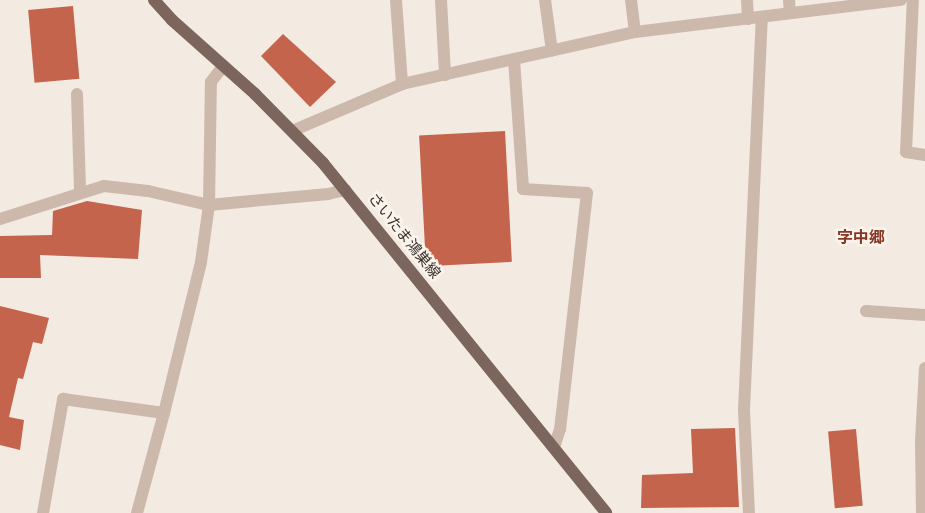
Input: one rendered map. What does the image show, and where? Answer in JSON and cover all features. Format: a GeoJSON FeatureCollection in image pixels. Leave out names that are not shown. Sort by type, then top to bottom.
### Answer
{"type":"FeatureCollection","features":[{"type":"Feature","properties":{"kind":"main road","name":"さいたま鴻巣線"},"geometry":{"type":"LineString","coordinates":[[154,0],[172,20],[292,131],[346,190],[606,513]]}},
{"type":"Feature","properties":{"kind":"street"},"geometry":{"type":"LineString","coordinates":[[396,0],[402,84]]}},
{"type":"Feature","properties":{"kind":"street"},"geometry":{"type":"LineString","coordinates":[[441,0],[445,75]]}},
{"type":"Feature","properties":{"kind":"street"},"geometry":{"type":"LineString","coordinates":[[545,0],[552,51]]}},
{"type":"Feature","properties":{"kind":"street"},"geometry":{"type":"LineString","coordinates":[[632,0],[635,32]]}},
{"type":"Feature","properties":{"kind":"street"},"geometry":{"type":"LineString","coordinates":[[746,0],[748,19]]}},
{"type":"Feature","properties":{"kind":"street"},"geometry":{"type":"LineString","coordinates":[[789,0],[790,13]]}},
{"type":"Feature","properties":{"kind":"street"},"geometry":{"type":"LineString","coordinates":[[292,131],[402,84],[635,32],[901,0]]}},
{"type":"Feature","properties":{"kind":"street"},"geometry":{"type":"LineString","coordinates":[[912,0],[906,152],[925,155]]}},
{"type":"Feature","properties":{"kind":"street"},"geometry":{"type":"LineString","coordinates":[[750,513],[744,410],[762,17]]}},
{"type":"Feature","properties":{"kind":"street"},"geometry":{"type":"LineString","coordinates":[[514,59],[523,189],[587,193],[560,429],[554,447]]}},
{"type":"Feature","properties":{"kind":"street"},"geometry":{"type":"LineString","coordinates":[[137,513],[201,262],[209,205],[211,82],[222,66]]}},
{"type":"Feature","properties":{"kind":"street"},"geometry":{"type":"LineString","coordinates":[[77,94],[80,192]]}},
{"type":"Feature","properties":{"kind":"street"},"geometry":{"type":"LineString","coordinates":[[1,215],[104,186],[148,191],[209,205],[328,194],[346,190]]}},
{"type":"Feature","properties":{"kind":"street"},"geometry":{"type":"LineString","coordinates":[[866,311],[925,315]]}},
{"type":"Feature","properties":{"kind":"street"},"geometry":{"type":"LineString","coordinates":[[922,513],[921,441],[925,368]]}},
{"type":"Feature","properties":{"kind":"street"},"geometry":{"type":"LineString","coordinates":[[43,513],[63,399],[164,413]]}},
{"type":"Feature","properties":{"kind":"building"},"geometry":{"type":"Polygon","coordinates":[[[73,6],[79,79],[35,83],[28,10],[73,6]]]}},
{"type":"Feature","properties":{"kind":"building"},"geometry":{"type":"Polygon","coordinates":[[[283,34],[336,82],[310,107],[261,56],[283,34]]]}},
{"type":"Feature","properties":{"kind":"building"},"geometry":{"type":"Polygon","coordinates":[[[505,131],[512,262],[426,266],[419,136],[505,131]]]}},
{"type":"Feature","properties":{"kind":"building"},"geometry":{"type":"Polygon","coordinates":[[[87,201],[142,210],[138,259],[40,255],[41,278],[0,278],[0,236],[52,235],[53,211],[87,201]]]}},
{"type":"Feature","properties":{"kind":"building"},"geometry":{"type":"Polygon","coordinates":[[[0,306],[49,318],[42,344],[33,342],[23,379],[18,378],[9,417],[24,420],[20,450],[0,445],[0,306]]]}},
{"type":"Feature","properties":{"kind":"building"},"geometry":{"type":"Polygon","coordinates":[[[735,428],[739,507],[641,508],[642,475],[693,473],[691,429],[735,428]]]}},
{"type":"Feature","properties":{"kind":"building"},"geometry":{"type":"Polygon","coordinates":[[[856,429],[863,506],[835,508],[828,431],[856,429]]]}},
{"type":"Feature","properties":{"kind":"district","name":"字中郷"},"geometry":{"type":"Point","coordinates":[861,238]}}]}
